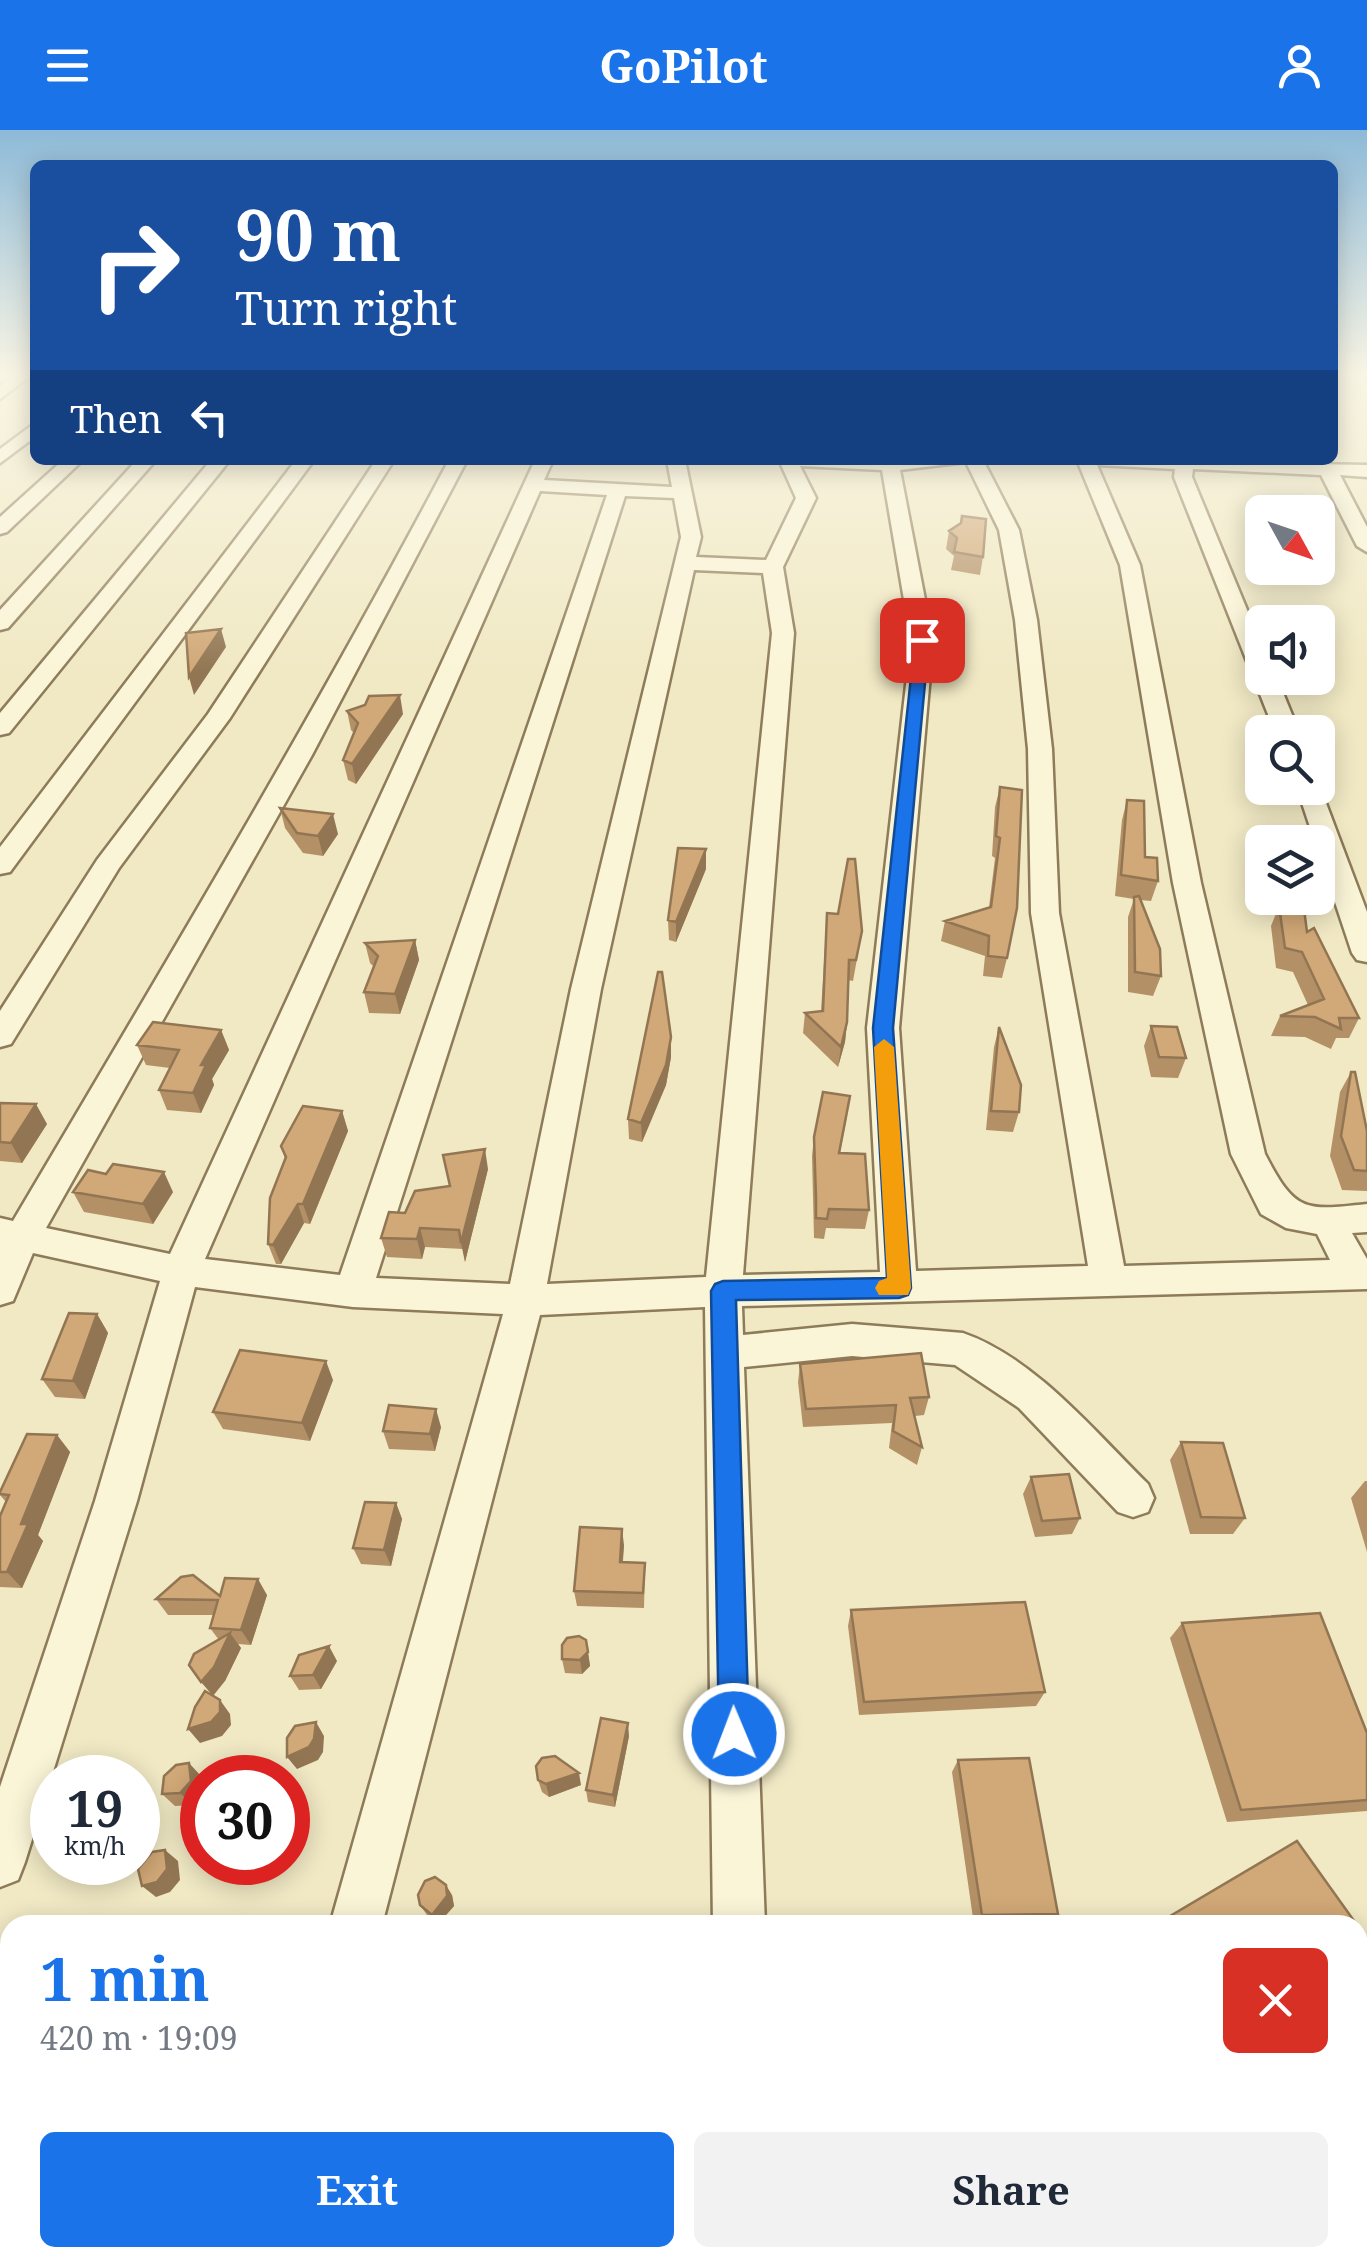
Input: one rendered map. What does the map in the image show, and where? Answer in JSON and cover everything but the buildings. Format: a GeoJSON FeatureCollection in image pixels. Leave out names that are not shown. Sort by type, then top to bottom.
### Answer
{"type":"FeatureCollection","features":[{"type":"Feature","properties":{"kind":"street"},"geometry":{"type":"LineString","coordinates":[[0,528],[59,474]]}},
{"type":"Feature","properties":{"kind":"street"},"geometry":{"type":"LineString","coordinates":[[0,623],[135,474]]}},
{"type":"Feature","properties":{"kind":"street"},"geometry":{"type":"LineString","coordinates":[[0,728],[210,474]]}},
{"type":"Feature","properties":{"kind":"street"},"geometry":{"type":"LineString","coordinates":[[0,866],[295,474]]}},
{"type":"Feature","properties":{"kind":"street"},"geometry":{"type":"LineString","coordinates":[[0,1036],[107,866],[218,718],[377,474]]}},
{"type":"Feature","properties":{"kind":"street"},"geometry":{"type":"LineString","coordinates":[[0,1290],[11,1235],[243,853],[451,474]]}},
{"type":"Feature","properties":{"kind":"street"},"geometry":{"type":"LineString","coordinates":[[0,1862],[116,1500],[181,1271],[536,474]]}},
{"type":"Feature","properties":{"kind":"street"},"geometry":{"type":"LineString","coordinates":[[545,474],[618,489],[682,494]]}},
{"type":"Feature","properties":{"kind":"street"},"geometry":{"type":"LineString","coordinates":[[359,1915],[526,1300],[586,988],[691,537],[678,474]]}},
{"type":"Feature","properties":{"kind":"street"},"geometry":{"type":"LineString","coordinates":[[739,1915],[723,1291],[783,633],[774,594],[773,567],[806,498],[795,474]]}},
{"type":"Feature","properties":{"kind":"street"},"geometry":{"type":"LineString","coordinates":[[892,474],[922,640],[883,1028],[899,1288]]}},
{"type":"Feature","properties":{"kind":"street"},"geometry":{"type":"LineString","coordinates":[[981,474],[1009,530],[1026,620],[1040,748],[1045,913],[1108,1279]]}},
{"type":"Feature","properties":{"kind":"street"},"geometry":{"type":"LineString","coordinates":[[1092,474],[1130,565],[1187,883],[1248,1154],[1273,1204],[1299,1218],[1329,1222],[1367,1218]]}},
{"type":"Feature","properties":{"kind":"street"},"geometry":{"type":"LineString","coordinates":[[1183,474],[1245,629]]}},
{"type":"Feature","properties":{"kind":"street"},"geometry":{"type":"LineString","coordinates":[[1330,474],[1367,546]]}},
{"type":"Feature","properties":{"kind":"street"},"geometry":{"type":"LineString","coordinates":[[353,1292],[618,489]]}},
{"type":"Feature","properties":{"kind":"street"},"geometry":{"type":"LineString","coordinates":[[685,563],[773,567]]}},
{"type":"Feature","properties":{"kind":"street"},"geometry":{"type":"LineString","coordinates":[[1316,805],[1367,952]]}},
{"type":"Feature","properties":{"kind":"street"},"geometry":{"type":"LineString","coordinates":[[11,1235],[181,1271],[353,1292],[526,1300],[1360,1274],[1329,1222]]}},
{"type":"Feature","properties":{"kind":"street"},"geometry":{"type":"LineString","coordinates":[[725,1353],[852,1340],[963,1349],[1032,1396],[1133,1498]]}},
{"type":"Feature","properties":{"kind":"slow traffic"},"geometry":{"type":"LineString","coordinates":[[884,1047],[899,1288],[887,1288]]}},
{"type":"Feature","properties":{"kind":"route"},"geometry":{"type":"LineString","coordinates":[[734,1734],[723,1291],[899,1288],[883,1028],[922,640]]}}]}
